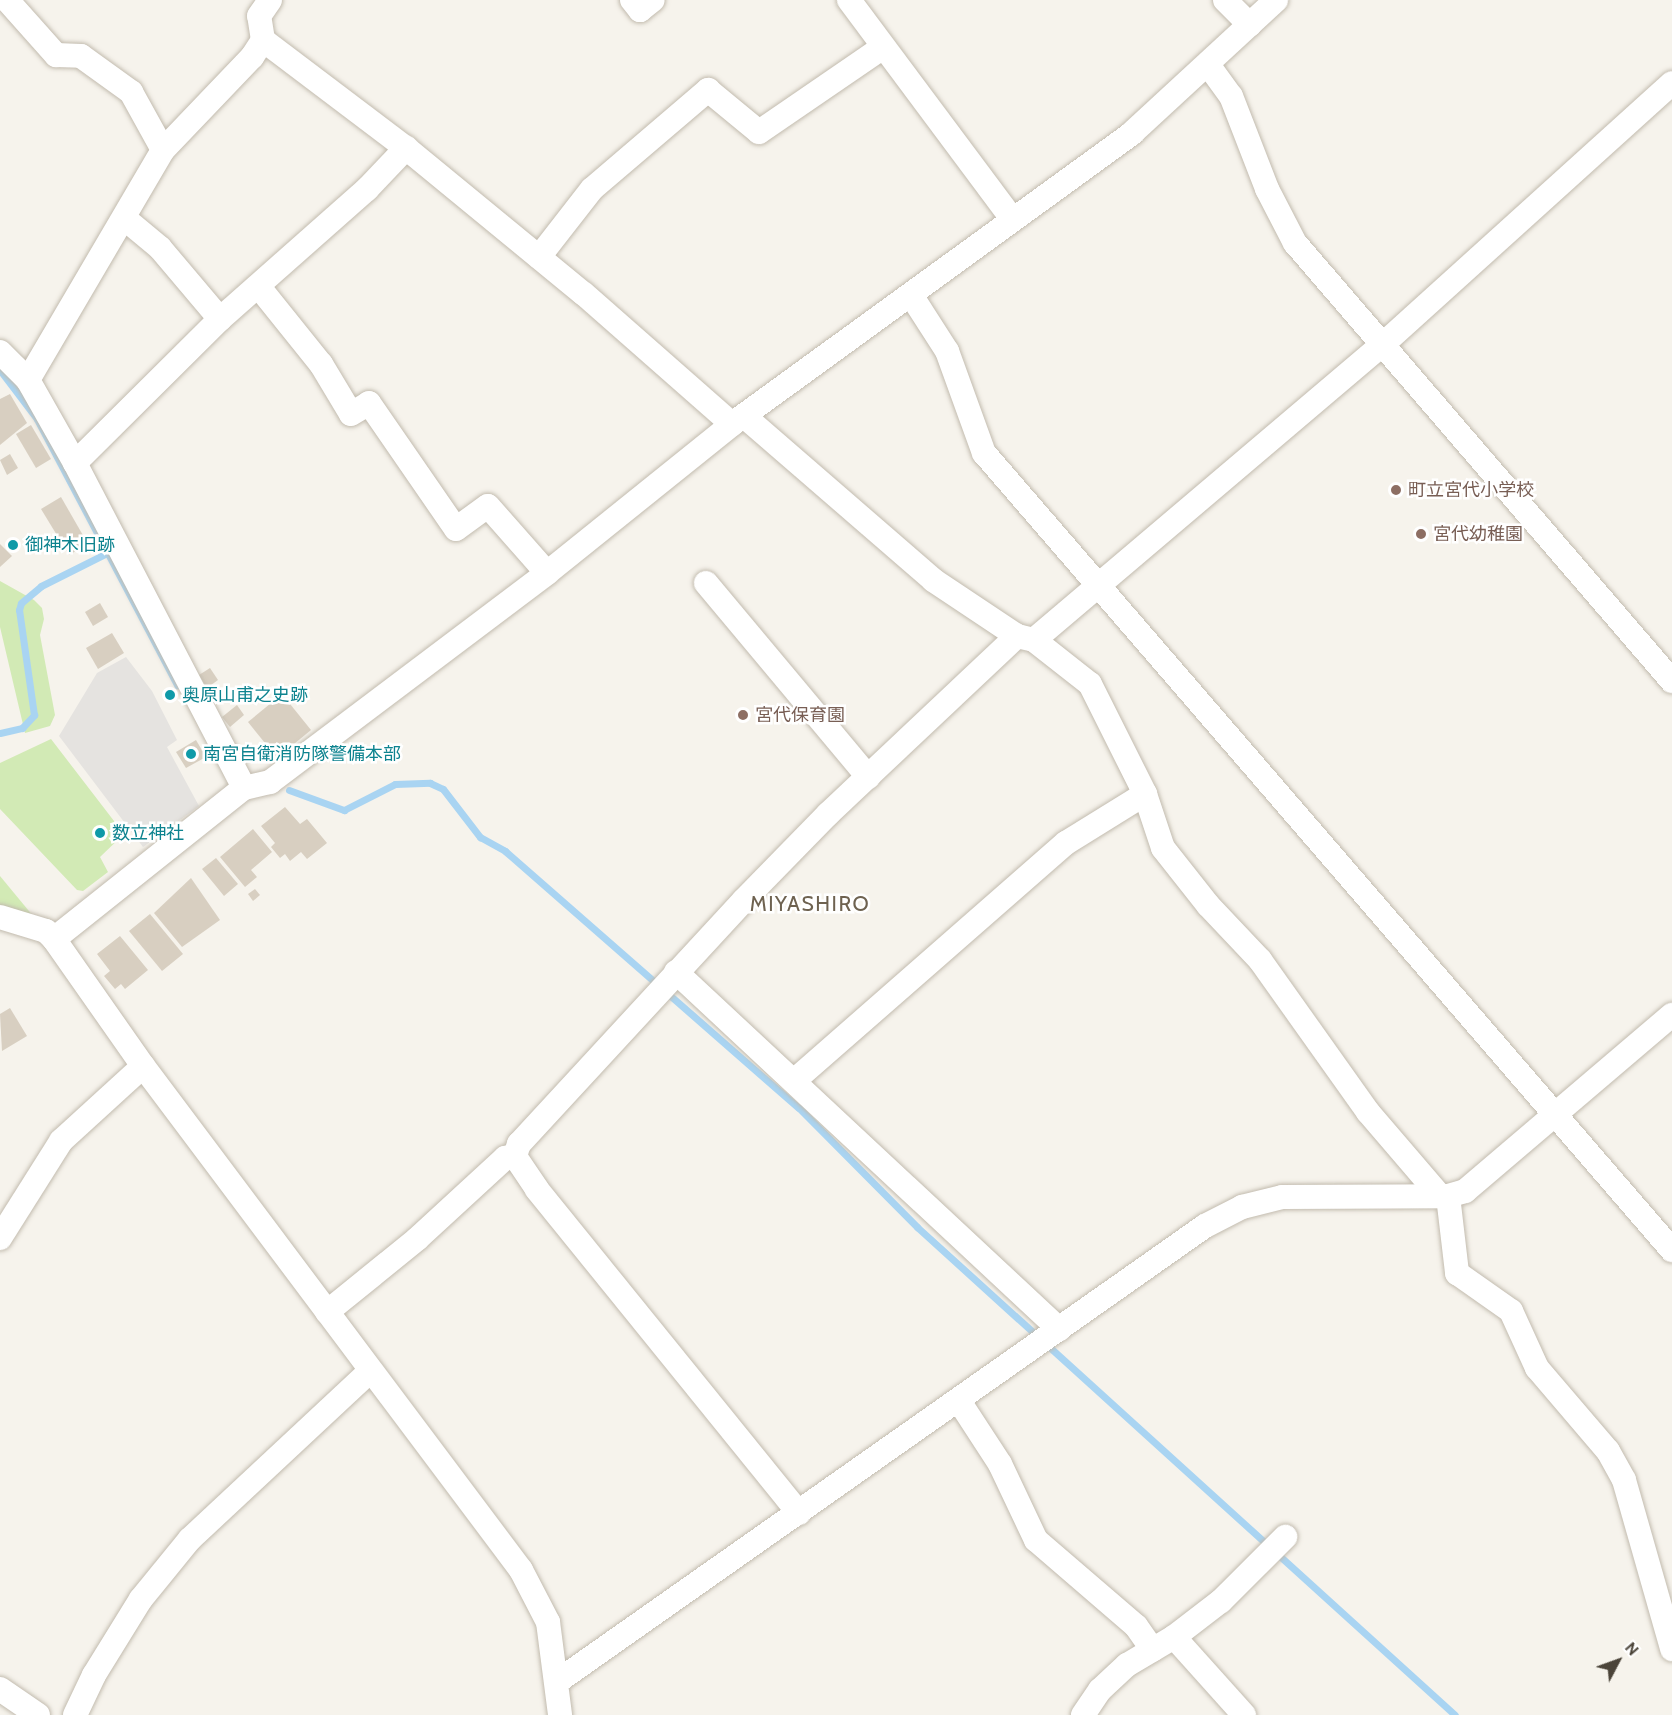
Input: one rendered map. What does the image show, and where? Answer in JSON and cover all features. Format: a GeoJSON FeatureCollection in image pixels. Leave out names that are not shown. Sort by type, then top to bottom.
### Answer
{"type":"FeatureCollection","features":[{"type":"Feature","properties":{"kind":"street"},"geometry":{"type":"LineString","coordinates":[[7,0],[56,55],[81,56],[130,92],[163,150]]}},
{"type":"Feature","properties":{"kind":"street"},"geometry":{"type":"LineString","coordinates":[[28,380],[163,150],[252,57],[263,40],[259,16],[270,0]]}},
{"type":"Feature","properties":{"kind":"street"},"geometry":{"type":"LineString","coordinates":[[632,0],[640,10],[653,0]]}},
{"type":"Feature","properties":{"kind":"street"},"geometry":{"type":"LineString","coordinates":[[849,0],[1012,219]]}},
{"type":"Feature","properties":{"kind":"street"},"geometry":{"type":"LineString","coordinates":[[1225,0],[1250,25]]}},
{"type":"Feature","properties":{"kind":"street"},"geometry":{"type":"LineString","coordinates":[[54,939],[244,788],[270,782],[547,573],[738,420],[1131,133],[1209,66],[1276,0]]}},
{"type":"Feature","properties":{"kind":"street"},"geometry":{"type":"LineString","coordinates":[[263,40],[406,148],[933,579],[1026,638],[1090,684],[1146,794],[1163,848],[1208,905],[1260,960],[1368,1112],[1444,1196],[1457,1273],[1511,1311],[1537,1368],[1608,1451],[1624,1480],[1672,1649]]}},
{"type":"Feature","properties":{"kind":"street"},"geometry":{"type":"LineString","coordinates":[[539,257],[592,189],[708,90],[759,132],[883,47]]}},
{"type":"Feature","properties":{"kind":"street"},"geometry":{"type":"LineString","coordinates":[[1209,66],[1232,96],[1267,189],[1295,243],[1381,346],[1672,681]]}},
{"type":"Feature","properties":{"kind":"street"},"geometry":{"type":"LineString","coordinates":[[515,1156],[519,1144],[586,1075],[666,982],[868,777],[1026,638],[1099,589],[1381,346],[1672,83]]}},
{"type":"Feature","properties":{"kind":"street"},"geometry":{"type":"LineString","coordinates":[[75,463],[220,319],[259,287],[367,189],[406,148]]}},
{"type":"Feature","properties":{"kind":"street"},"geometry":{"type":"LineString","coordinates":[[124,218],[160,248],[220,319]]}},
{"type":"Feature","properties":{"kind":"street"},"geometry":{"type":"LineString","coordinates":[[259,287],[321,364],[351,414],[369,403],[456,529],[489,506],[547,573]]}},
{"type":"Feature","properties":{"kind":"street"},"geometry":{"type":"LineString","coordinates":[[911,295],[947,351],[984,453],[1099,589],[1672,1250]]}},
{"type":"Feature","properties":{"kind":"street"},"geometry":{"type":"LineString","coordinates":[[0,352],[28,380],[75,463],[244,788]]}},
{"type":"Feature","properties":{"kind":"street"},"geometry":{"type":"LineString","coordinates":[[706,583],[868,777]]}},
{"type":"Feature","properties":{"kind":"street"},"geometry":{"type":"LineString","coordinates":[[795,1080],[1066,843],[1146,794]]}},
{"type":"Feature","properties":{"kind":"street"},"geometry":{"type":"LineString","coordinates":[[0,916],[46,931],[54,939],[143,1066],[521,1570],[548,1622],[558,1681],[560,1715]]}},
{"type":"Feature","properties":{"kind":"street"},"geometry":{"type":"LineString","coordinates":[[666,982],[795,1080],[1046,1338]]}},
{"type":"Feature","properties":{"kind":"street"},"geometry":{"type":"LineString","coordinates":[[558,1681],[1205,1226],[1242,1207],[1282,1197],[1444,1196],[1466,1191],[1672,1015]]}},
{"type":"Feature","properties":{"kind":"street"},"geometry":{"type":"LineString","coordinates":[[0,1238],[61,1141],[143,1066]]}},
{"type":"Feature","properties":{"kind":"street"},"geometry":{"type":"LineString","coordinates":[[327,1312],[417,1239],[505,1158],[515,1156]]}},
{"type":"Feature","properties":{"kind":"street"},"geometry":{"type":"LineString","coordinates":[[515,1156],[537,1189],[799,1513]]}},
{"type":"Feature","properties":{"kind":"street"},"geometry":{"type":"LineString","coordinates":[[75,1715],[94,1675],[141,1599],[190,1539],[370,1371]]}},
{"type":"Feature","properties":{"kind":"street"},"geometry":{"type":"LineString","coordinates":[[959,1401],[1000,1464],[1036,1540],[1136,1626],[1153,1650]]}},
{"type":"Feature","properties":{"kind":"street"},"geometry":{"type":"LineString","coordinates":[[1083,1715],[1113,1678],[1174,1637],[1265,1561],[1285,1537]]}},
{"type":"Feature","properties":{"kind":"street"},"geometry":{"type":"LineString","coordinates":[[1174,1637],[1245,1715]]}},
{"type":"Feature","properties":{"kind":"street"},"geometry":{"type":"LineString","coordinates":[[0,1689],[38,1715]]}},
{"type":"Feature","properties":{"kind":"green space"},"geometry":{"type":"Polygon","coordinates":[[[0,581],[34,600],[42,608],[44,619],[40,635],[55,715],[50,726],[25,733],[0,627],[0,581]]]}},
{"type":"Feature","properties":{"kind":"green space"},"geometry":{"type":"Polygon","coordinates":[[[51,739],[124,834],[100,857],[108,872],[83,891],[77,890],[0,809],[0,763],[51,739]]]}},
{"type":"Feature","properties":{"kind":"green space"},"geometry":{"type":"Polygon","coordinates":[[[0,876],[38,922],[0,907],[0,876]]]}},
{"type":"Feature","properties":{"kind":"shaded area"},"geometry":{"type":"Polygon","coordinates":[[[126,657],[152,691],[177,740],[167,747],[199,806],[143,847],[59,736],[97,673],[126,657]]]}},
{"type":"Feature","properties":{"kind":"building"},"geometry":{"type":"Polygon","coordinates":[[[10,394],[27,423],[0,445],[0,399],[10,394]]]}},
{"type":"Feature","properties":{"kind":"building"},"geometry":{"type":"Polygon","coordinates":[[[31,425],[51,459],[36,468],[16,434],[31,425]]]}},
{"type":"Feature","properties":{"kind":"building"},"geometry":{"type":"Polygon","coordinates":[[[10,454],[18,468],[7,475],[0,460],[10,454]]]}},
{"type":"Feature","properties":{"kind":"building"},"geometry":{"type":"Polygon","coordinates":[[[61,497],[88,544],[69,555],[41,509],[61,497]]]}},
{"type":"Feature","properties":{"kind":"building"},"geometry":{"type":"Polygon","coordinates":[[[0,544],[12,556],[0,567],[0,544]]]}},
{"type":"Feature","properties":{"kind":"building"},"geometry":{"type":"Polygon","coordinates":[[[100,603],[108,617],[93,626],[85,612],[100,603]]]}},
{"type":"Feature","properties":{"kind":"building"},"geometry":{"type":"Polygon","coordinates":[[[112,633],[124,653],[98,669],[86,648],[112,633]]]}},
{"type":"Feature","properties":{"kind":"building"},"geometry":{"type":"Polygon","coordinates":[[[210,668],[218,680],[207,688],[199,675],[210,668]]]}},
{"type":"Feature","properties":{"kind":"building"},"geometry":{"type":"Polygon","coordinates":[[[282,694],[311,730],[277,758],[248,722],[282,694]]]}},
{"type":"Feature","properties":{"kind":"building"},"geometry":{"type":"Polygon","coordinates":[[[237,705],[244,715],[230,727],[222,717],[237,705]]]}},
{"type":"Feature","properties":{"kind":"building","name":"南宮自衛消防隊警備本部"},"geometry":{"type":"Polygon","coordinates":[[[196,740],[206,757],[186,768],[176,752],[196,740]]]}},
{"type":"Feature","properties":{"kind":"building"},"geometry":{"type":"Polygon","coordinates":[[[285,807],[300,824],[307,819],[327,843],[307,859],[301,852],[290,861],[285,854],[280,858],[271,847],[275,843],[261,826],[285,807]]]}},
{"type":"Feature","properties":{"kind":"building"},"geometry":{"type":"Polygon","coordinates":[[[253,829],[272,852],[251,870],[257,877],[245,887],[220,857],[253,829]]]}},
{"type":"Feature","properties":{"kind":"building"},"geometry":{"type":"Polygon","coordinates":[[[216,858],[238,884],[224,896],[202,869],[216,858]]]}},
{"type":"Feature","properties":{"kind":"building"},"geometry":{"type":"Polygon","coordinates":[[[191,878],[220,920],[182,947],[154,913],[191,878]]]}},
{"type":"Feature","properties":{"kind":"building"},"geometry":{"type":"Polygon","coordinates":[[[255,889],[260,895],[253,901],[248,894],[255,889]]]}},
{"type":"Feature","properties":{"kind":"building"},"geometry":{"type":"Polygon","coordinates":[[[150,914],[183,954],[162,971],[129,931],[150,914]]]}},
{"type":"Feature","properties":{"kind":"building"},"geometry":{"type":"Polygon","coordinates":[[[120,936],[148,970],[125,989],[121,984],[115,989],[104,976],[110,971],[97,954],[120,936]]]}},
{"type":"Feature","properties":{"kind":"building"},"geometry":{"type":"Polygon","coordinates":[[[10,1008],[27,1036],[2,1051],[0,1014],[10,1008]]]}},
{"type":"Feature","properties":{"kind":"waterway"},"geometry":{"type":"LineString","coordinates":[[0,370],[37,419],[177,685]]}},
{"type":"Feature","properties":{"kind":"waterway"},"geometry":{"type":"LineString","coordinates":[[0,733],[22,728],[34,715],[19,610],[21,603],[41,586],[107,553]]}},
{"type":"Feature","properties":{"kind":"waterway"},"geometry":{"type":"LineString","coordinates":[[289,790],[344,810],[395,784],[430,783],[443,789],[480,837],[505,851],[799,1108],[917,1227],[1455,1715]]}},
{"type":"Feature","properties":{"kind":"place","name":"町立宮代小学校"},"geometry":{"type":"Point","coordinates":[1396,490]}},
{"type":"Feature","properties":{"kind":"place","name":"宮代幼稚園"},"geometry":{"type":"Point","coordinates":[1421,534]}},
{"type":"Feature","properties":{"kind":"place","name":"御神木旧跡"},"geometry":{"type":"Point","coordinates":[13,545]}},
{"type":"Feature","properties":{"kind":"place","name":"奥原山甫之史跡"},"geometry":{"type":"Point","coordinates":[170,695]}},
{"type":"Feature","properties":{"kind":"place","name":"宮代保育園"},"geometry":{"type":"Point","coordinates":[743,715]}},
{"type":"Feature","properties":{"kind":"place","name":"南宮自衛消防隊警備本部"},"geometry":{"type":"Point","coordinates":[191,754]}},
{"type":"Feature","properties":{"kind":"place","name":"数立神社"},"geometry":{"type":"Point","coordinates":[100,833]}},
{"type":"Feature","properties":{"kind":"district","name":"MIYASHIRO"},"geometry":{"type":"Point","coordinates":[810,904]}}]}
